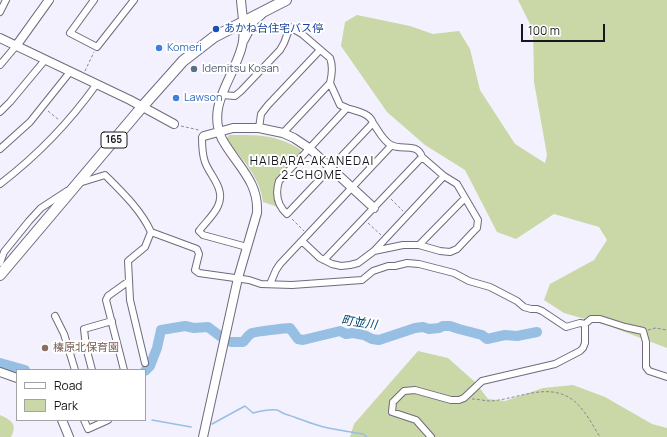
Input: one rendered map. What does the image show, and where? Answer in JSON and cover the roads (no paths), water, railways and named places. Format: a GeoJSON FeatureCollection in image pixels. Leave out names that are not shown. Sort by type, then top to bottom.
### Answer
{"type":"FeatureCollection","features":[{"type":"Feature","properties":{"kind":"highway","name":"165"},"geometry":{"type":"LineString","coordinates":[[0,271],[79,183],[142,107],[183,61],[214,37],[242,21],[286,0]]}},
{"type":"Feature","properties":{"kind":"street"},"geometry":{"type":"LineString","coordinates":[[0,65],[16,46],[49,0]]}},
{"type":"Feature","properties":{"kind":"street"},"geometry":{"type":"LineString","coordinates":[[94,0],[70,33],[97,46],[134,0]]}},
{"type":"Feature","properties":{"kind":"street"},"geometry":{"type":"LineString","coordinates":[[241,0],[242,44]]}},
{"type":"Feature","properties":{"kind":"street"},"geometry":{"type":"LineString","coordinates":[[0,12],[3,1]]}},
{"type":"Feature","properties":{"kind":"street"},"geometry":{"type":"LineString","coordinates":[[203,437],[238,278],[257,213],[258,202],[254,187],[218,132],[216,116],[222,95],[242,44],[254,21],[265,10]]}},
{"type":"Feature","properties":{"kind":"street"},"geometry":{"type":"LineString","coordinates":[[222,95],[235,96],[242,91],[280,50],[290,27],[302,34],[326,54],[331,62],[332,76],[330,83],[283,133]]}},
{"type":"Feature","properties":{"kind":"street"},"geometry":{"type":"LineString","coordinates":[[0,38],[174,124]]}},
{"type":"Feature","properties":{"kind":"street"},"geometry":{"type":"LineString","coordinates":[[259,128],[261,114],[268,105],[320,50]]}},
{"type":"Feature","properties":{"kind":"street"},"geometry":{"type":"LineString","coordinates":[[0,112],[45,60]]}},
{"type":"Feature","properties":{"kind":"street"},"geometry":{"type":"LineString","coordinates":[[0,149],[24,128],[70,72]]}},
{"type":"Feature","properties":{"kind":"street"},"geometry":{"type":"LineString","coordinates":[[330,83],[340,105],[366,114],[371,118],[380,134],[392,146],[413,148],[422,154],[422,157],[444,176],[457,184],[478,220],[477,228],[457,249],[450,252],[440,251],[419,245],[403,245],[374,251]]}},
{"type":"Feature","properties":{"kind":"street"},"geometry":{"type":"LineString","coordinates":[[1,180],[23,166],[40,151],[96,85]]}},
{"type":"Feature","properties":{"kind":"street"},"geometry":{"type":"LineString","coordinates":[[347,108],[282,177],[278,185],[277,197],[280,205],[287,214],[373,123]]}},
{"type":"Feature","properties":{"kind":"street"},"geometry":{"type":"LineString","coordinates":[[247,247],[203,235],[199,231],[218,205],[220,197],[218,184],[205,162],[202,133],[218,132],[233,128],[259,128],[283,133],[309,148],[374,208]]}},
{"type":"Feature","properties":{"kind":"street"},"geometry":{"type":"LineString","coordinates":[[270,284],[280,264],[392,146]]}},
{"type":"Feature","properties":{"kind":"street"},"geometry":{"type":"LineString","coordinates":[[324,260],[422,157]]}},
{"type":"Feature","properties":{"kind":"street"},"geometry":{"type":"LineString","coordinates":[[79,183],[105,175],[122,192],[142,216],[151,232],[197,249],[199,254],[195,270],[199,273],[238,278],[261,284],[292,285],[362,280],[373,271],[388,266],[396,266],[407,263],[419,264],[454,273],[469,281],[490,287],[524,307],[542,311],[566,326],[585,324],[591,319],[600,319],[643,331],[646,342],[646,367],[649,371],[667,377]]}},
{"type":"Feature","properties":{"kind":"street"},"geometry":{"type":"LineString","coordinates":[[302,241],[320,258],[332,264],[341,266],[350,265],[364,260],[444,176]]}},
{"type":"Feature","properties":{"kind":"street"},"geometry":{"type":"LineString","coordinates":[[419,245],[465,198]]}},
{"type":"Feature","properties":{"kind":"street"},"geometry":{"type":"LineString","coordinates":[[145,362],[130,300],[128,261],[145,247],[151,232]]}},
{"type":"Feature","properties":{"kind":"street"},"geometry":{"type":"LineString","coordinates":[[124,369],[106,300],[108,296],[130,281]]}},
{"type":"Feature","properties":{"kind":"street"},"geometry":{"type":"LineString","coordinates":[[55,316],[61,326],[70,350],[75,369]]}},
{"type":"Feature","properties":{"kind":"street"},"geometry":{"type":"LineString","coordinates":[[92,369],[86,347],[84,329],[112,321]]}},
{"type":"Feature","properties":{"kind":"street"},"geometry":{"type":"LineString","coordinates":[[431,437],[416,420],[392,412],[393,402],[404,391],[415,390],[451,400],[464,398],[482,381],[555,364],[580,351],[585,343],[585,324]]}},
{"type":"Feature","properties":{"kind":"street"},"geometry":{"type":"LineString","coordinates":[[70,350],[86,347]]}},
{"type":"Feature","properties":{"kind":"street"},"geometry":{"type":"LineString","coordinates":[[0,372],[16,378]]}},
{"type":"Feature","properties":{"kind":"street"},"geometry":{"type":"LineString","coordinates":[[62,421],[69,437]]}},
{"type":"Feature","properties":{"kind":"street"},"geometry":{"type":"LineString","coordinates":[[84,421],[88,429],[106,421]]}},
{"type":"Feature","properties":{"kind":"waterway","name":"町並川"},"geometry":{"type":"LineString","coordinates":[[146,370],[150,366],[157,348],[161,330],[185,326],[194,328],[208,327],[220,336]]}},
{"type":"Feature","properties":{"kind":"waterway","name":"町並川"},"geometry":{"type":"LineString","coordinates":[[231,342],[243,342],[254,332],[290,328],[298,339],[303,340],[340,331],[346,334],[353,333],[379,340],[415,328],[423,327],[429,329],[443,326],[450,326],[482,335],[487,339],[505,335],[517,336],[537,332]]}},
{"type":"Feature","properties":{"kind":"waterway","name":"町並川"},"geometry":{"type":"LineString","coordinates":[[0,363],[21,369]]}},
{"type":"Feature","properties":{"kind":"waterway"},"geometry":{"type":"LineString","coordinates":[[212,424],[245,406],[253,413],[277,410],[313,424],[363,434],[367,437]]}},
{"type":"Feature","properties":{"kind":"waterway"},"geometry":{"type":"LineString","coordinates":[[152,420],[191,427]]}},
{"type":"Feature","properties":{"kind":"place","name":"あかね台住宅バス停"},"geometry":{"type":"Point","coordinates":[216,29]}},
{"type":"Feature","properties":{"kind":"place","name":"Komeri"},"geometry":{"type":"Point","coordinates":[159,48]}},
{"type":"Feature","properties":{"kind":"place","name":"Idemitsu Kosan"},"geometry":{"type":"Point","coordinates":[194,69]}},
{"type":"Feature","properties":{"kind":"place","name":"Lawson"},"geometry":{"type":"Point","coordinates":[176,98]}},
{"type":"Feature","properties":{"kind":"place","name":"榛原北保育園"},"geometry":{"type":"Point","coordinates":[45,348]}},
{"type":"Feature","properties":{"kind":"district","name":"HAIBARA-AKANEDAI 2-CHOME"},"geometry":{"type":"Point","coordinates":[312,169]}}]}
